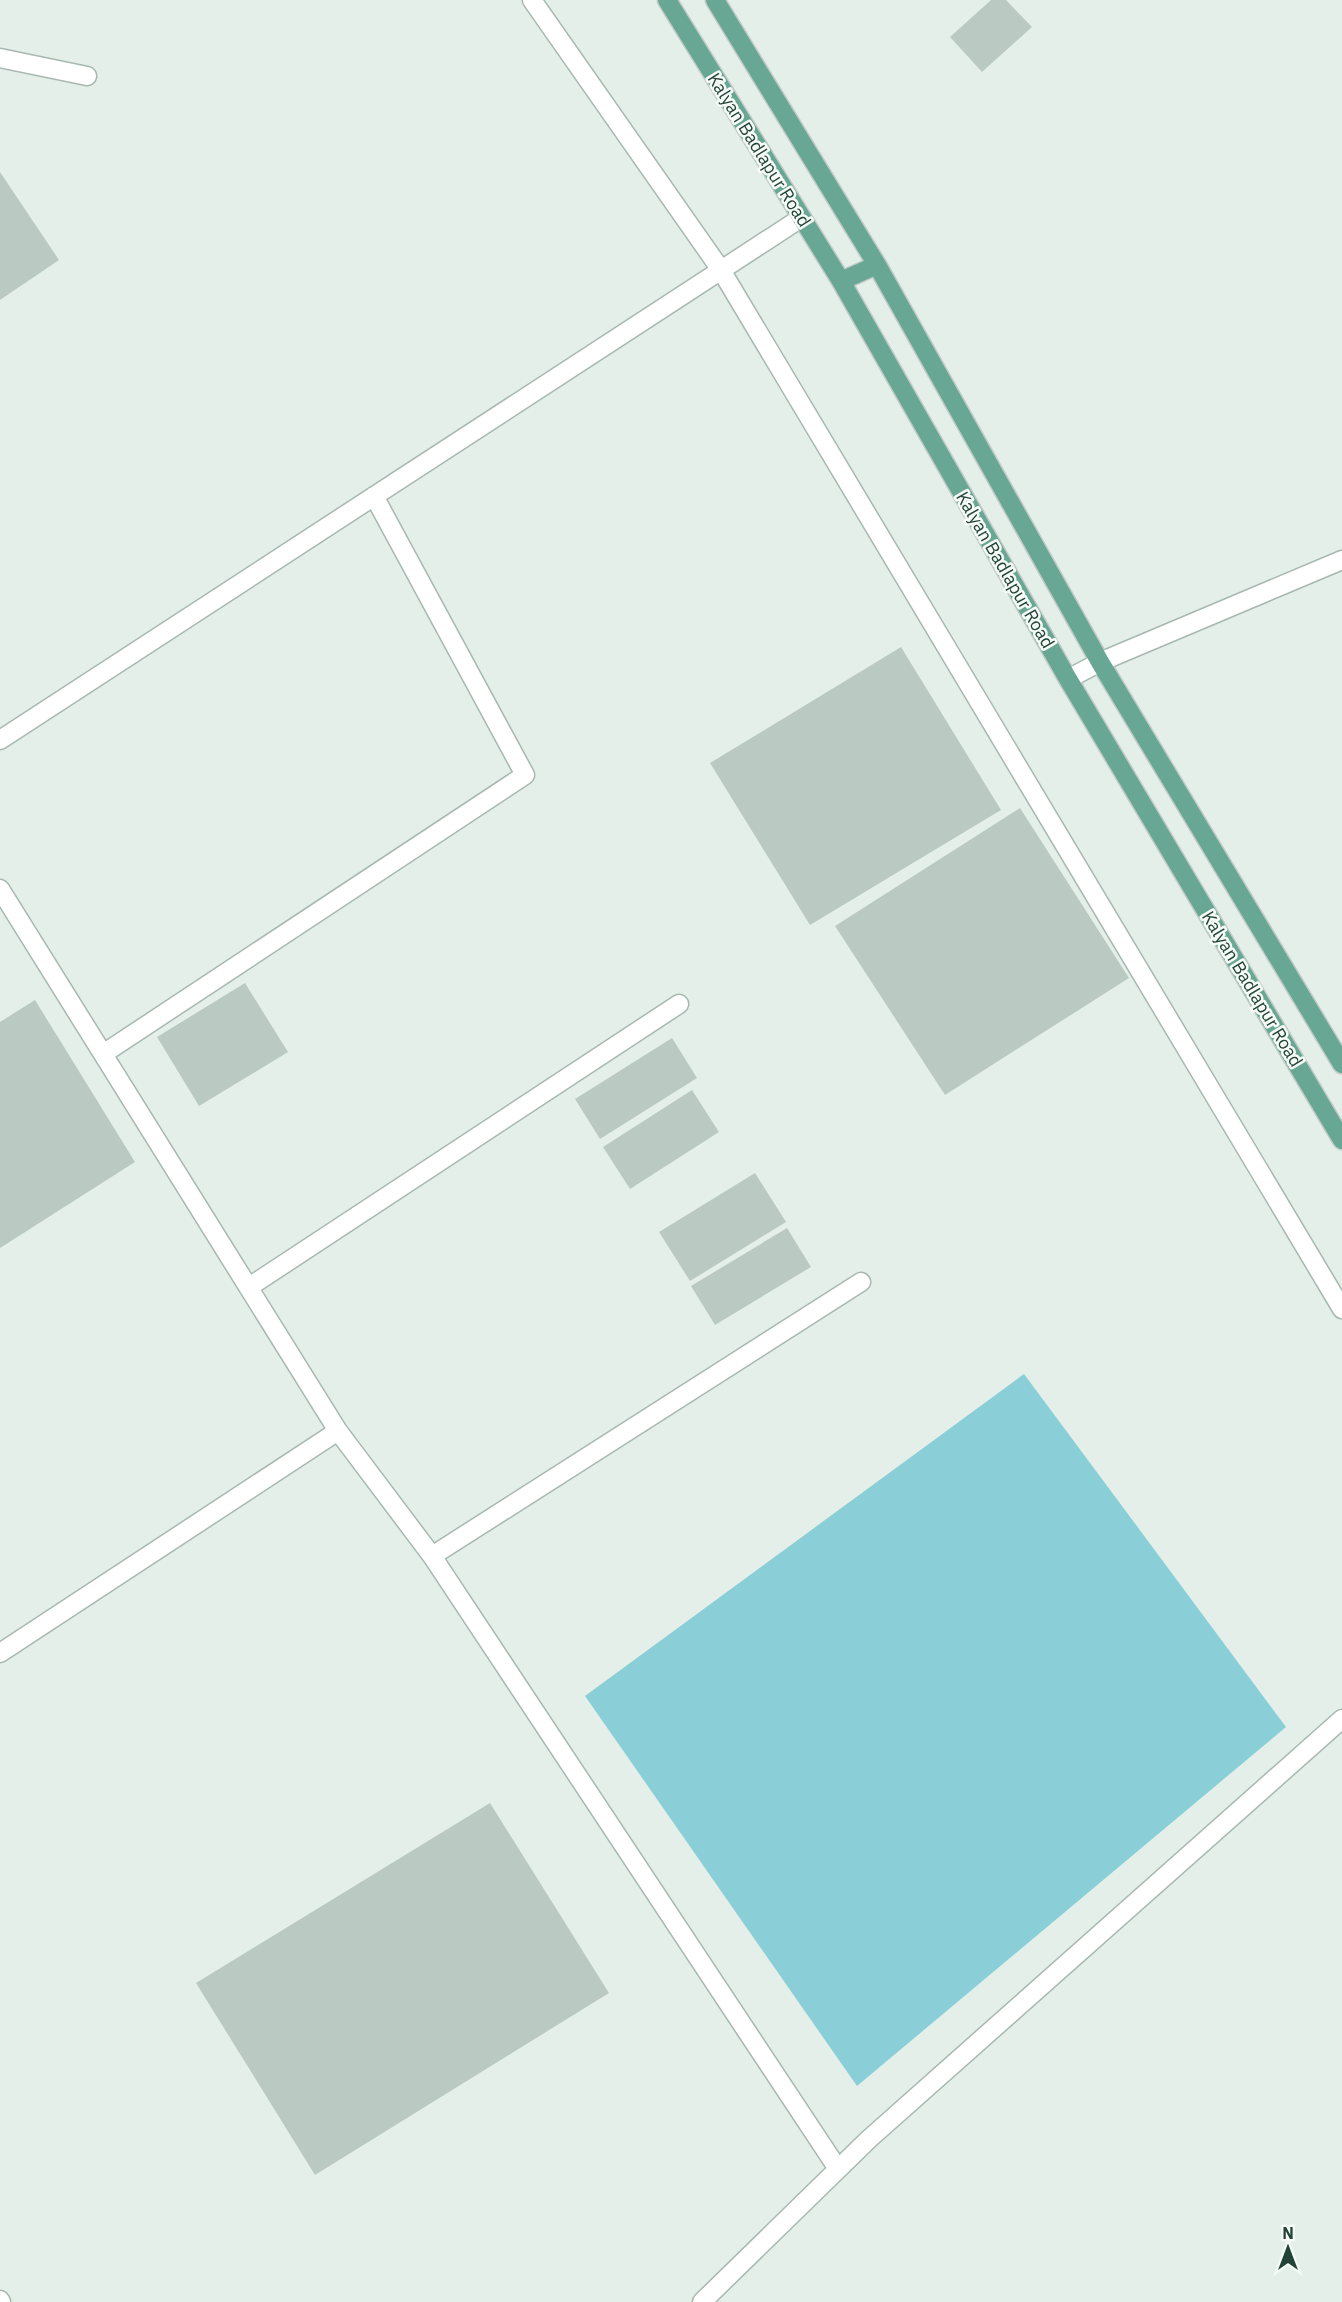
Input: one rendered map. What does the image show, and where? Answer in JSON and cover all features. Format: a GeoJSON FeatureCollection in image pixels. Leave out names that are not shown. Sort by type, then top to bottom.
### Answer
{"type":"FeatureCollection","features":[{"type":"Feature","properties":{"kind":"main road","name":"Kalyan Badlapur Road"},"geometry":{"type":"LineString","coordinates":[[667,0],[841,281],[1068,679],[1342,1140]]}},
{"type":"Feature","properties":{"kind":"main road","name":"Kalyan Badlapur Road"},"geometry":{"type":"LineString","coordinates":[[716,0],[877,265],[1100,663],[1342,1064]]}},
{"type":"Feature","properties":{"kind":"main road"},"geometry":{"type":"LineString","coordinates":[[841,281],[877,265]]}},
{"type":"Feature","properties":{"kind":"street"},"geometry":{"type":"LineString","coordinates":[[532,0],[721,270],[1342,1309]]}},
{"type":"Feature","properties":{"kind":"street"},"geometry":{"type":"LineString","coordinates":[[0,58],[87,76]]}},
{"type":"Feature","properties":{"kind":"street"},"geometry":{"type":"LineString","coordinates":[[0,740],[801,218]]}},
{"type":"Feature","properties":{"kind":"street"},"geometry":{"type":"LineString","coordinates":[[103,1054],[525,775],[375,496]]}},
{"type":"Feature","properties":{"kind":"street"},"geometry":{"type":"LineString","coordinates":[[1068,679],[1100,663],[1342,561]]}},
{"type":"Feature","properties":{"kind":"street"},"geometry":{"type":"LineString","coordinates":[[0,889],[338,1431],[432,1556],[838,2169]]}},
{"type":"Feature","properties":{"kind":"street"},"geometry":{"type":"LineString","coordinates":[[249,1287],[679,1004]]}},
{"type":"Feature","properties":{"kind":"street"},"geometry":{"type":"LineString","coordinates":[[432,1556],[861,1282]]}},
{"type":"Feature","properties":{"kind":"street"},"geometry":{"type":"LineString","coordinates":[[0,1653],[338,1431]]}},
{"type":"Feature","properties":{"kind":"street"},"geometry":{"type":"LineString","coordinates":[[702,2302],[838,2169],[1342,1719]]}},
{"type":"Feature","properties":{"kind":"water"},"geometry":{"type":"Polygon","coordinates":[[[1024,1374],[1286,1727],[857,2086],[585,1696],[1024,1374]]]}},
{"type":"Feature","properties":{"kind":"building"},"geometry":{"type":"Polygon","coordinates":[[[991,0],[1006,0],[1032,27],[982,72],[950,37],[991,0]]]}},
{"type":"Feature","properties":{"kind":"building"},"geometry":{"type":"Polygon","coordinates":[[[0,172],[59,260],[0,300],[0,172]]]}},
{"type":"Feature","properties":{"kind":"building"},"geometry":{"type":"Polygon","coordinates":[[[901,647],[1001,810],[810,925],[710,763],[901,647]]]}},
{"type":"Feature","properties":{"kind":"building"},"geometry":{"type":"Polygon","coordinates":[[[1020,808],[1129,978],[945,1095],[835,926],[1020,808]]]}},
{"type":"Feature","properties":{"kind":"building"},"geometry":{"type":"Polygon","coordinates":[[[245,983],[288,1052],[199,1106],[157,1037],[245,983]]]}},
{"type":"Feature","properties":{"kind":"building"},"geometry":{"type":"Polygon","coordinates":[[[35,1000],[135,1162],[0,1248],[0,1022],[35,1000]]]}},
{"type":"Feature","properties":{"kind":"building"},"geometry":{"type":"Polygon","coordinates":[[[672,1038],[697,1078],[600,1139],[575,1099],[672,1038]]]}},
{"type":"Feature","properties":{"kind":"building"},"geometry":{"type":"Polygon","coordinates":[[[692,1090],[719,1132],[630,1189],[603,1147],[692,1090]]]}},
{"type":"Feature","properties":{"kind":"building"},"geometry":{"type":"Polygon","coordinates":[[[755,1173],[786,1222],[690,1281],[659,1232],[755,1173]]]}},
{"type":"Feature","properties":{"kind":"building"},"geometry":{"type":"Polygon","coordinates":[[[787,1228],[811,1267],[715,1325],[691,1286],[787,1228]]]}},
{"type":"Feature","properties":{"kind":"building"},"geometry":{"type":"Polygon","coordinates":[[[490,1803],[609,1993],[315,2175],[196,1983],[490,1803]]]}}]}
